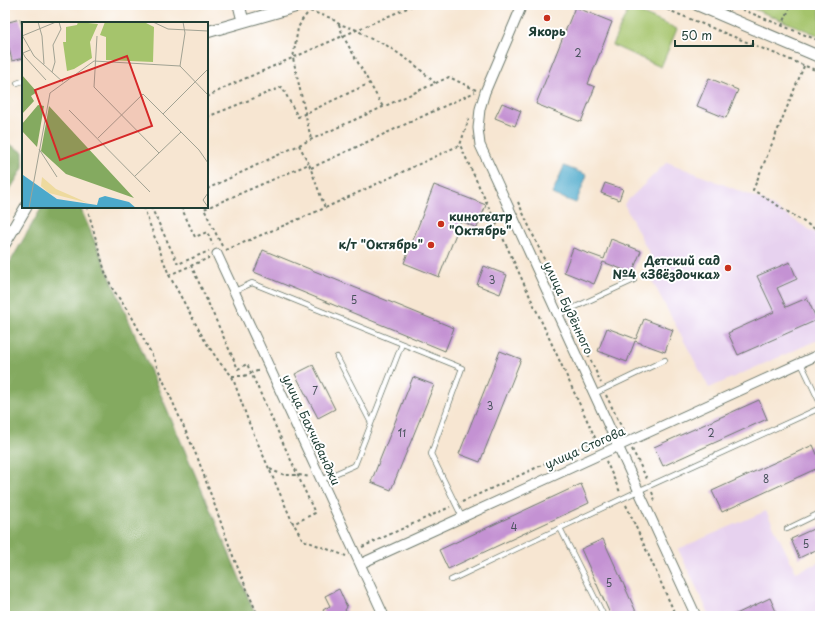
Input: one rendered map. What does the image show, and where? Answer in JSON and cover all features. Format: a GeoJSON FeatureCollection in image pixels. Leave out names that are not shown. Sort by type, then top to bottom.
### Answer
{"type":"FeatureCollection","features":[{"type":"Feature","properties":{"kind":"street"},"geometry":{"type":"LineString","coordinates":[[239,5],[243,21]]}},
{"type":"Feature","properties":{"kind":"street"},"geometry":{"type":"LineString","coordinates":[[208,32],[301,5]]}},
{"type":"Feature","properties":{"kind":"street","name":"улица Будённого"},"geometry":{"type":"LineString","coordinates":[[522,5],[480,109],[478,128],[480,146],[696,616]]}},
{"type":"Feature","properties":{"kind":"street"},"geometry":{"type":"LineString","coordinates":[[698,5],[820,57]]}},
{"type":"Feature","properties":{"kind":"street"},"geometry":{"type":"LineString","coordinates":[[5,244],[25,208]]}},
{"type":"Feature","properties":{"kind":"street","name":"улица Бахчиванджи"},"geometry":{"type":"LineString","coordinates":[[217,254],[384,616]]}},
{"type":"Feature","properties":{"kind":"street","name":"улица Стогова"},"geometry":{"type":"LineString","coordinates":[[359,562],[462,517],[820,354]]}},
{"type":"Feature","properties":{"kind":"lane"},"geometry":{"type":"LineString","coordinates":[[17,83],[22,81]]}},
{"type":"Feature","properties":{"kind":"lane"},"geometry":{"type":"LineString","coordinates":[[558,316],[634,280]]}},
{"type":"Feature","properties":{"kind":"lane"},"geometry":{"type":"LineString","coordinates":[[235,291],[252,283],[462,368],[431,454],[462,517]]}},
{"type":"Feature","properties":{"kind":"lane"},"geometry":{"type":"LineString","coordinates":[[321,480],[355,465],[402,344]]}},
{"type":"Feature","properties":{"kind":"lane"},"geometry":{"type":"LineString","coordinates":[[337,357],[372,423]]}},
{"type":"Feature","properties":{"kind":"lane"},"geometry":{"type":"LineString","coordinates":[[594,394],[665,360]]}},
{"type":"Feature","properties":{"kind":"lane"},"geometry":{"type":"LineString","coordinates":[[801,363],[820,403]]}},
{"type":"Feature","properties":{"kind":"lane"},"geometry":{"type":"LineString","coordinates":[[451,580],[638,491],[820,408]]}},
{"type":"Feature","properties":{"kind":"lane"},"geometry":{"type":"LineString","coordinates":[[787,529],[820,514]]}},
{"type":"Feature","properties":{"kind":"lane"},"geometry":{"type":"LineString","coordinates":[[560,528],[604,616]]}},
{"type":"Feature","properties":{"kind":"path"},"geometry":{"type":"LineString","coordinates":[[208,96],[228,86],[414,5]]}},
{"type":"Feature","properties":{"kind":"path"},"geometry":{"type":"LineString","coordinates":[[506,5],[510,9]]}},
{"type":"Feature","properties":{"kind":"path"},"geometry":{"type":"LineString","coordinates":[[656,5],[820,72]]}},
{"type":"Feature","properties":{"kind":"path"},"geometry":{"type":"LineString","coordinates":[[731,5],[820,41]]}},
{"type":"Feature","properties":{"kind":"path"},"geometry":{"type":"LineString","coordinates":[[782,26],[791,5]]}},
{"type":"Feature","properties":{"kind":"path"},"geometry":{"type":"LineString","coordinates":[[312,139],[293,58],[298,28],[302,20],[310,11],[331,18],[339,24],[357,30],[369,38],[386,44],[414,64],[435,83]]}},
{"type":"Feature","properties":{"kind":"path"},"geometry":{"type":"LineString","coordinates":[[339,24],[343,36],[383,107]]}},
{"type":"Feature","properties":{"kind":"path"},"geometry":{"type":"LineString","coordinates":[[804,66],[753,190],[820,232]]}},
{"type":"Feature","properties":{"kind":"path"},"geometry":{"type":"LineString","coordinates":[[208,189],[299,145],[449,77],[478,90],[311,168]]}},
{"type":"Feature","properties":{"kind":"path"},"geometry":{"type":"LineString","coordinates":[[208,117],[282,87],[298,117],[370,83]]}},
{"type":"Feature","properties":{"kind":"path"},"geometry":{"type":"LineString","coordinates":[[299,145],[311,168],[325,208]]}},
{"type":"Feature","properties":{"kind":"path"},"geometry":{"type":"LineString","coordinates":[[203,208],[225,250],[325,208],[460,145]]}},
{"type":"Feature","properties":{"kind":"path"},"geometry":{"type":"LineString","coordinates":[[208,206],[309,164]]}},
{"type":"Feature","properties":{"kind":"path"},"geometry":{"type":"LineString","coordinates":[[87,208],[105,272],[112,288],[132,318],[151,353],[198,459],[233,556],[258,616]]}},
{"type":"Feature","properties":{"kind":"path"},"geometry":{"type":"LineString","coordinates":[[144,208],[169,275],[205,341],[220,363],[232,376],[250,423],[294,524],[303,540],[359,562]]}},
{"type":"Feature","properties":{"kind":"path"},"geometry":{"type":"LineString","coordinates":[[151,208],[178,264],[215,248],[207,232],[196,237],[182,208]]}},
{"type":"Feature","properties":{"kind":"path"},"geometry":{"type":"LineString","coordinates":[[169,275],[217,254]]}},
{"type":"Feature","properties":{"kind":"path"},"geometry":{"type":"LineString","coordinates":[[191,265],[238,369],[247,364],[315,513],[294,524]]}},
{"type":"Feature","properties":{"kind":"path"},"geometry":{"type":"LineString","coordinates":[[232,376],[244,376],[269,366]]}},
{"type":"Feature","properties":{"kind":"path"},"geometry":{"type":"LineString","coordinates":[[362,547],[597,440]]}},
{"type":"Feature","properties":{"kind":"path"},"geometry":{"type":"LineString","coordinates":[[270,469],[285,475],[298,475],[321,480]]}},
{"type":"Feature","properties":{"kind":"shaded area"},"geometry":{"type":"Polygon","coordinates":[[[667,162],[762,200],[820,236],[820,339],[709,388],[648,273],[657,269],[624,204],[667,162]]]}},
{"type":"Feature","properties":{"kind":"shaded area"},"geometry":{"type":"Polygon","coordinates":[[[766,511],[796,572],[820,562],[820,616],[710,616],[678,549],[766,511]]]}},
{"type":"Feature","properties":{"kind":"green space"},"geometry":{"type":"Polygon","coordinates":[[[744,5],[820,5],[820,36],[744,5]]]}},
{"type":"Feature","properties":{"kind":"green space"},"geometry":{"type":"Polygon","coordinates":[[[629,8],[677,29],[661,67],[612,45],[629,8]]]}},
{"type":"Feature","properties":{"kind":"green space"},"geometry":{"type":"Polygon","coordinates":[[[5,142],[22,151],[22,170],[5,198],[5,142]]]}},
{"type":"Feature","properties":{"kind":"green space"},"geometry":{"type":"Polygon","coordinates":[[[41,208],[80,208],[256,616],[5,616],[5,271],[41,208]]]}},
{"type":"Feature","properties":{"kind":"water"},"geometry":{"type":"Polygon","coordinates":[[[564,166],[587,175],[576,203],[552,194],[564,166]]]}},
{"type":"Feature","properties":{"kind":"building"},"geometry":{"type":"Polygon","coordinates":[[[575,7],[612,22],[588,84],[595,87],[581,122],[536,104],[575,7]]]}},
{"type":"Feature","properties":{"kind":"building"},"geometry":{"type":"Polygon","coordinates":[[[20,19],[22,26],[22,58],[12,61],[8,44],[5,44],[5,23],[20,19]]]}},
{"type":"Feature","properties":{"kind":"building"},"geometry":{"type":"Polygon","coordinates":[[[709,78],[738,90],[726,118],[697,106],[709,78]]]}},
{"type":"Feature","properties":{"kind":"building"},"geometry":{"type":"Polygon","coordinates":[[[502,103],[521,111],[515,126],[495,118],[502,103]]]}},
{"type":"Feature","properties":{"kind":"building"},"geometry":{"type":"Polygon","coordinates":[[[605,183],[623,189],[619,200],[601,193],[605,183]]]}},
{"type":"Feature","properties":{"kind":"building","name":"к/т \"Октябрь\""},"geometry":{"type":"Polygon","coordinates":[[[434,185],[486,205],[477,228],[461,221],[439,277],[404,263],[434,185]]]}},
{"type":"Feature","properties":{"kind":"building"},"geometry":{"type":"Polygon","coordinates":[[[611,239],[641,251],[632,273],[603,262],[594,284],[564,272],[573,248],[604,259],[611,239]]]}},
{"type":"Feature","properties":{"kind":"building"},"geometry":{"type":"Polygon","coordinates":[[[263,250],[454,328],[445,351],[254,272],[263,250]]]}},
{"type":"Feature","properties":{"kind":"building"},"geometry":{"type":"Polygon","coordinates":[[[790,262],[797,279],[777,288],[786,307],[807,298],[817,320],[738,355],[728,333],[774,312],[757,276],[790,262]]]}},
{"type":"Feature","properties":{"kind":"building"},"geometry":{"type":"Polygon","coordinates":[[[484,266],[507,275],[500,294],[477,285],[484,266]]]}},
{"type":"Feature","properties":{"kind":"building"},"geometry":{"type":"Polygon","coordinates":[[[644,319],[673,330],[665,352],[635,341],[627,362],[598,351],[607,328],[636,339],[644,319]]]}},
{"type":"Feature","properties":{"kind":"building"},"geometry":{"type":"Polygon","coordinates":[[[500,351],[521,359],[480,462],[459,454],[500,351]]]}},
{"type":"Feature","properties":{"kind":"building"},"geometry":{"type":"Polygon","coordinates":[[[313,365],[335,409],[318,418],[295,374],[313,365]]]}},
{"type":"Feature","properties":{"kind":"building"},"geometry":{"type":"Polygon","coordinates":[[[413,377],[434,385],[391,490],[371,482],[413,377]]]}},
{"type":"Feature","properties":{"kind":"building"},"geometry":{"type":"Polygon","coordinates":[[[759,400],[767,419],[663,466],[654,447],[759,400]]]}},
{"type":"Feature","properties":{"kind":"building"},"geometry":{"type":"Polygon","coordinates":[[[813,445],[820,461],[820,467],[722,512],[712,491],[813,445]]]}},
{"type":"Feature","properties":{"kind":"building"},"geometry":{"type":"Polygon","coordinates":[[[581,484],[589,503],[448,569],[439,550],[581,484]]]}},
{"type":"Feature","properties":{"kind":"building"},"geometry":{"type":"Polygon","coordinates":[[[820,526],[820,548],[799,558],[791,539],[820,526]]]}},
{"type":"Feature","properties":{"kind":"building"},"geometry":{"type":"Polygon","coordinates":[[[603,539],[638,616],[611,616],[581,549],[603,539]]]}},
{"type":"Feature","properties":{"kind":"building"},"geometry":{"type":"Polygon","coordinates":[[[339,589],[347,607],[345,610],[348,616],[326,616],[323,610],[330,606],[325,596],[339,589]]]}},
{"type":"Feature","properties":{"kind":"building"},"geometry":{"type":"Polygon","coordinates":[[[770,598],[778,616],[732,616],[770,598]]]}},
{"type":"Feature","properties":{"kind":"place","name":"Якорь"},"geometry":{"type":"Point","coordinates":[547,18]}},
{"type":"Feature","properties":{"kind":"place","name":"кинотеатр \"Октябрь\""},"geometry":{"type":"Point","coordinates":[441,224]}},
{"type":"Feature","properties":{"kind":"place","name":"к/т \"Октябрь\""},"geometry":{"type":"Point","coordinates":[431,245]}},
{"type":"Feature","properties":{"kind":"place","name":"Детский сад №4 «Звёздочка»"},"geometry":{"type":"Point","coordinates":[728,268]}}]}
